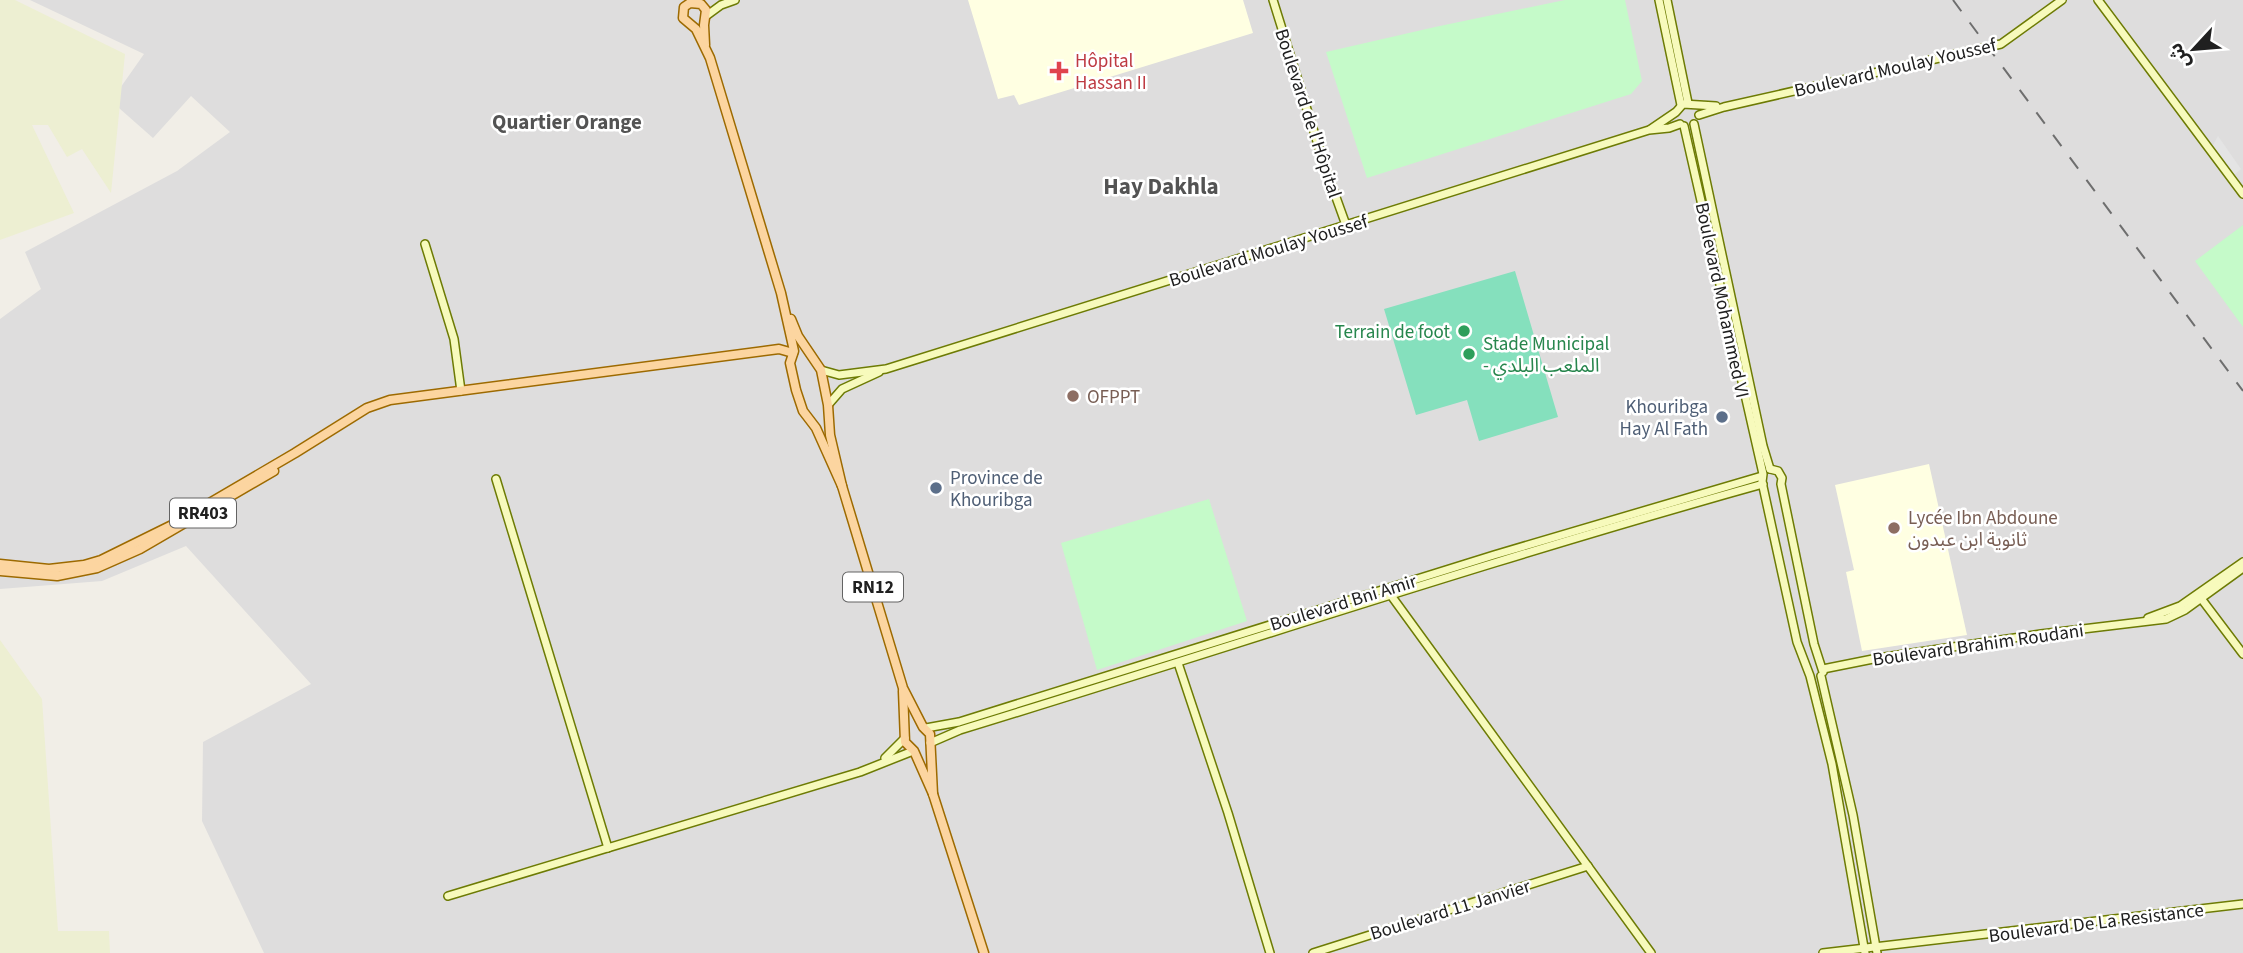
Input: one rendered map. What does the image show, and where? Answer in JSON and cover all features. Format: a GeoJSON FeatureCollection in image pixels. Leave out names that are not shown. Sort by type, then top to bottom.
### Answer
{"type":"FeatureCollection","features":[{"type":"Feature","properties":{"kind":"main road"},"geometry":{"type":"LineString","coordinates":[[692,26],[700,24],[721,5],[735,0]]}},
{"type":"Feature","properties":{"kind":"main road","name":"Boulevard de l'Hôpital"},"geometry":{"type":"LineString","coordinates":[[1273,0],[1324,164],[1346,225]]}},
{"type":"Feature","properties":{"kind":"main road"},"geometry":{"type":"LineString","coordinates":[[1659,0],[1685,107],[1699,115],[1694,124]]}},
{"type":"Feature","properties":{"kind":"main road"},"geometry":{"type":"LineString","coordinates":[[1667,0],[1685,107]]}},
{"type":"Feature","properties":{"kind":"main road"},"geometry":{"type":"LineString","coordinates":[[2098,0],[2243,194]]}},
{"type":"Feature","properties":{"kind":"main road","name":"Boulevard Moulay Youssef"},"geometry":{"type":"LineString","coordinates":[[1699,115],[2001,44],[2059,1]]}},
{"type":"Feature","properties":{"kind":"main road","name":"RN12"},"geometry":{"type":"LineString","coordinates":[[705,45],[683,18],[686,3],[699,3],[705,18],[705,45],[781,293],[798,336],[821,370],[842,486],[903,688],[930,734],[933,794]]}},
{"type":"Feature","properties":{"kind":"main road"},"geometry":{"type":"LineString","coordinates":[[699,3],[721,5]]}},
{"type":"Feature","properties":{"kind":"main road","name":"Boulevard Moulay Youssef"},"geometry":{"type":"LineString","coordinates":[[1649,130],[1685,107],[1724,107]]}},
{"type":"Feature","properties":{"kind":"main road","name":"Boulevard Mohammed VI"},"geometry":{"type":"LineString","coordinates":[[1685,107],[1676,117],[1682,125],[1764,478],[1795,632],[1839,797],[1864,950]]}},
{"type":"Feature","properties":{"kind":"main road","name":"Boulevard Moulay Youssef"},"geometry":{"type":"LineString","coordinates":[[886,369],[1649,130],[1694,124]]}},
{"type":"Feature","properties":{"kind":"main road","name":"Boulevard Mohammed VI"},"geometry":{"type":"LineString","coordinates":[[1694,124],[1763,446],[1764,478]]}},
{"type":"Feature","properties":{"kind":"main road"},"geometry":{"type":"LineString","coordinates":[[425,244],[454,339],[461,391]]}},
{"type":"Feature","properties":{"kind":"main road","name":"RN12"},"geometry":{"type":"LineString","coordinates":[[781,293],[794,352],[790,363],[803,411],[813,424],[842,486]]}},
{"type":"Feature","properties":{"kind":"main road","name":"RR403"},"geometry":{"type":"LineString","coordinates":[[0,564],[49,569],[101,560],[172,524],[367,408],[390,400],[783,349],[794,352]]}},
{"type":"Feature","properties":{"kind":"main road"},"geometry":{"type":"LineString","coordinates":[[794,352],[807,349]]}},
{"type":"Feature","properties":{"kind":"main road"},"geometry":{"type":"LineString","coordinates":[[773,351],[790,363]]}},
{"type":"Feature","properties":{"kind":"main road"},"geometry":{"type":"LineString","coordinates":[[821,370],[839,375],[886,369]]}},
{"type":"Feature","properties":{"kind":"main road"},"geometry":{"type":"LineString","coordinates":[[828,405],[842,389],[886,369]]}},
{"type":"Feature","properties":{"kind":"main road","name":"RR403"},"geometry":{"type":"LineString","coordinates":[[0,571],[57,576],[86,572],[109,564],[181,527],[390,400]]}},
{"type":"Feature","properties":{"kind":"main road"},"geometry":{"type":"LineString","coordinates":[[813,424],[828,418]]}},
{"type":"Feature","properties":{"kind":"main road"},"geometry":{"type":"LineString","coordinates":[[1764,478],[1780,474],[1849,793],[1876,949]]}},
{"type":"Feature","properties":{"kind":"main road","name":"Boulevard Bni Amir"},"geometry":{"type":"LineString","coordinates":[[929,744],[960,730],[1178,663],[1555,536],[1764,478],[1775,489],[1781,484]]}},
{"type":"Feature","properties":{"kind":"main road"},"geometry":{"type":"LineString","coordinates":[[496,479],[608,848]]}},
{"type":"Feature","properties":{"kind":"main road","name":"Boulevard Brahim Roudani"},"geometry":{"type":"LineString","coordinates":[[1821,669],[1862,660],[2041,634],[2166,619],[2191,606],[2243,562]]}},
{"type":"Feature","properties":{"kind":"main road","name":"Boulevard Brahim Roudani"},"geometry":{"type":"LineString","coordinates":[[2133,623],[2171,610],[2214,590],[2243,568]]}},
{"type":"Feature","properties":{"kind":"main road"},"geometry":{"type":"LineString","coordinates":[[2209,606],[2214,590]]}},
{"type":"Feature","properties":{"kind":"main road"},"geometry":{"type":"LineString","coordinates":[[1390,592],[1651,953]]}},
{"type":"Feature","properties":{"kind":"main road","name":"Boulevard Bni Amir"},"geometry":{"type":"LineString","coordinates":[[924,727],[972,718],[1390,592]]}},
{"type":"Feature","properties":{"kind":"main road"},"geometry":{"type":"LineString","coordinates":[[2201,595],[2243,654]]}},
{"type":"Feature","properties":{"kind":"main road"},"geometry":{"type":"LineString","coordinates":[[2191,606],[2209,606]]}},
{"type":"Feature","properties":{"kind":"main road"},"geometry":{"type":"LineString","coordinates":[[1178,663],[1228,813],[1270,953]]}},
{"type":"Feature","properties":{"kind":"main road"},"geometry":{"type":"LineString","coordinates":[[1811,663],[1821,669],[1814,678],[1808,673],[1811,663]]}},
{"type":"Feature","properties":{"kind":"main road","name":"RN12"},"geometry":{"type":"LineString","coordinates":[[903,688],[907,746],[913,751],[933,794],[984,953]]}},
{"type":"Feature","properties":{"kind":"main road"},"geometry":{"type":"LineString","coordinates":[[882,761],[914,726],[924,727]]}},
{"type":"Feature","properties":{"kind":"main road"},"geometry":{"type":"LineString","coordinates":[[449,896],[860,772],[882,761],[913,751],[922,751],[929,744]]}},
{"type":"Feature","properties":{"kind":"main road","name":"Boulevard 11 Janvier"},"geometry":{"type":"LineString","coordinates":[[1313,953],[1588,866]]}},
{"type":"Feature","properties":{"kind":"main road","name":"Boulevard De La Resistance"},"geometry":{"type":"LineString","coordinates":[[1823,953],[1876,949],[2243,904]]}},
{"type":"Feature","properties":{"kind":"shaded area"},"geometry":{"type":"Polygon","coordinates":[[[0,0],[15,0],[125,54],[111,193],[82,149],[67,157],[48,125],[32,125],[74,213],[0,240],[0,0]]]}},
{"type":"Feature","properties":{"kind":"shaded area"},"geometry":{"type":"Polygon","coordinates":[[[30,0],[2243,0],[2243,953],[264,953],[202,821],[203,742],[311,684],[186,546],[102,581],[0,589],[0,319],[41,289],[25,252],[177,171],[230,132],[191,96],[153,138],[111,101],[144,54],[30,0]]]}},
{"type":"Feature","properties":{"kind":"shaded area","name":"Hôpital Hassan II"},"geometry":{"type":"Polygon","coordinates":[[[968,0],[1243,0],[1253,33],[1019,105],[1014,95],[998,99],[968,0]]]}},
{"type":"Feature","properties":{"kind":"shaded area"},"geometry":{"type":"Polygon","coordinates":[[[2218,136],[2241,169],[2233,176],[2212,147],[2218,136]]]}},
{"type":"Feature","properties":{"kind":"shaded area","name":"Lycée Ibn Abdoune ثانوية ابن عبدون"},"geometry":{"type":"Polygon","coordinates":[[[1929,464],[1967,635],[1862,651],[1846,572],[1854,570],[1835,485],[1929,464]]]}},
{"type":"Feature","properties":{"kind":"shaded area"},"geometry":{"type":"Polygon","coordinates":[[[0,640],[42,699],[58,931],[109,931],[110,953],[0,953],[0,640]]]}},
{"type":"Feature","properties":{"kind":"green space"},"geometry":{"type":"Polygon","coordinates":[[[1565,0],[1625,0],[1642,81],[1631,94],[1367,178],[1326,52],[1565,0]]]}},
{"type":"Feature","properties":{"kind":"green space"},"geometry":{"type":"Polygon","coordinates":[[[2243,225],[2243,327],[2195,261],[2243,225]]]}},
{"type":"Feature","properties":{"kind":"green space","name":"Stade Municipal - الملعب البلدي"},"geometry":{"type":"Polygon","coordinates":[[[1515,271],[1558,417],[1479,441],[1467,400],[1416,415],[1384,309],[1515,271]]]}},
{"type":"Feature","properties":{"kind":"green space"},"geometry":{"type":"Polygon","coordinates":[[[1209,499],[1247,621],[1097,670],[1061,543],[1209,499]]]}},
{"type":"Feature","properties":{"kind":"railway"},"geometry":{"type":"LineString","coordinates":[[1953,0],[2243,391]]}},
{"type":"Feature","properties":{"kind":"place","name":"Hôpital Hassan II"},"geometry":{"type":"Point","coordinates":[1059,71]}},
{"type":"Feature","properties":{"kind":"place","name":"Terrain de foot"},"geometry":{"type":"Point","coordinates":[1464,331]}},
{"type":"Feature","properties":{"kind":"place","name":"Stade Municipal - الملعب البلدي"},"geometry":{"type":"Point","coordinates":[1469,354]}},
{"type":"Feature","properties":{"kind":"place","name":"OFPPT"},"geometry":{"type":"Point","coordinates":[1073,396]}},
{"type":"Feature","properties":{"kind":"place","name":"Khouribga Hay Al Fath"},"geometry":{"type":"Point","coordinates":[1722,417]}},
{"type":"Feature","properties":{"kind":"place","name":"Province de Khouribga"},"geometry":{"type":"Point","coordinates":[936,488]}},
{"type":"Feature","properties":{"kind":"place","name":"Lycée Ibn Abdoune ثانوية ابن عبدون"},"geometry":{"type":"Point","coordinates":[1894,528]}},
{"type":"Feature","properties":{"kind":"district","name":"Quartier Orange"},"geometry":{"type":"Point","coordinates":[567,122]}},
{"type":"Feature","properties":{"kind":"district","name":"Hay Dakhla"},"geometry":{"type":"Point","coordinates":[1161,186]}}]}
